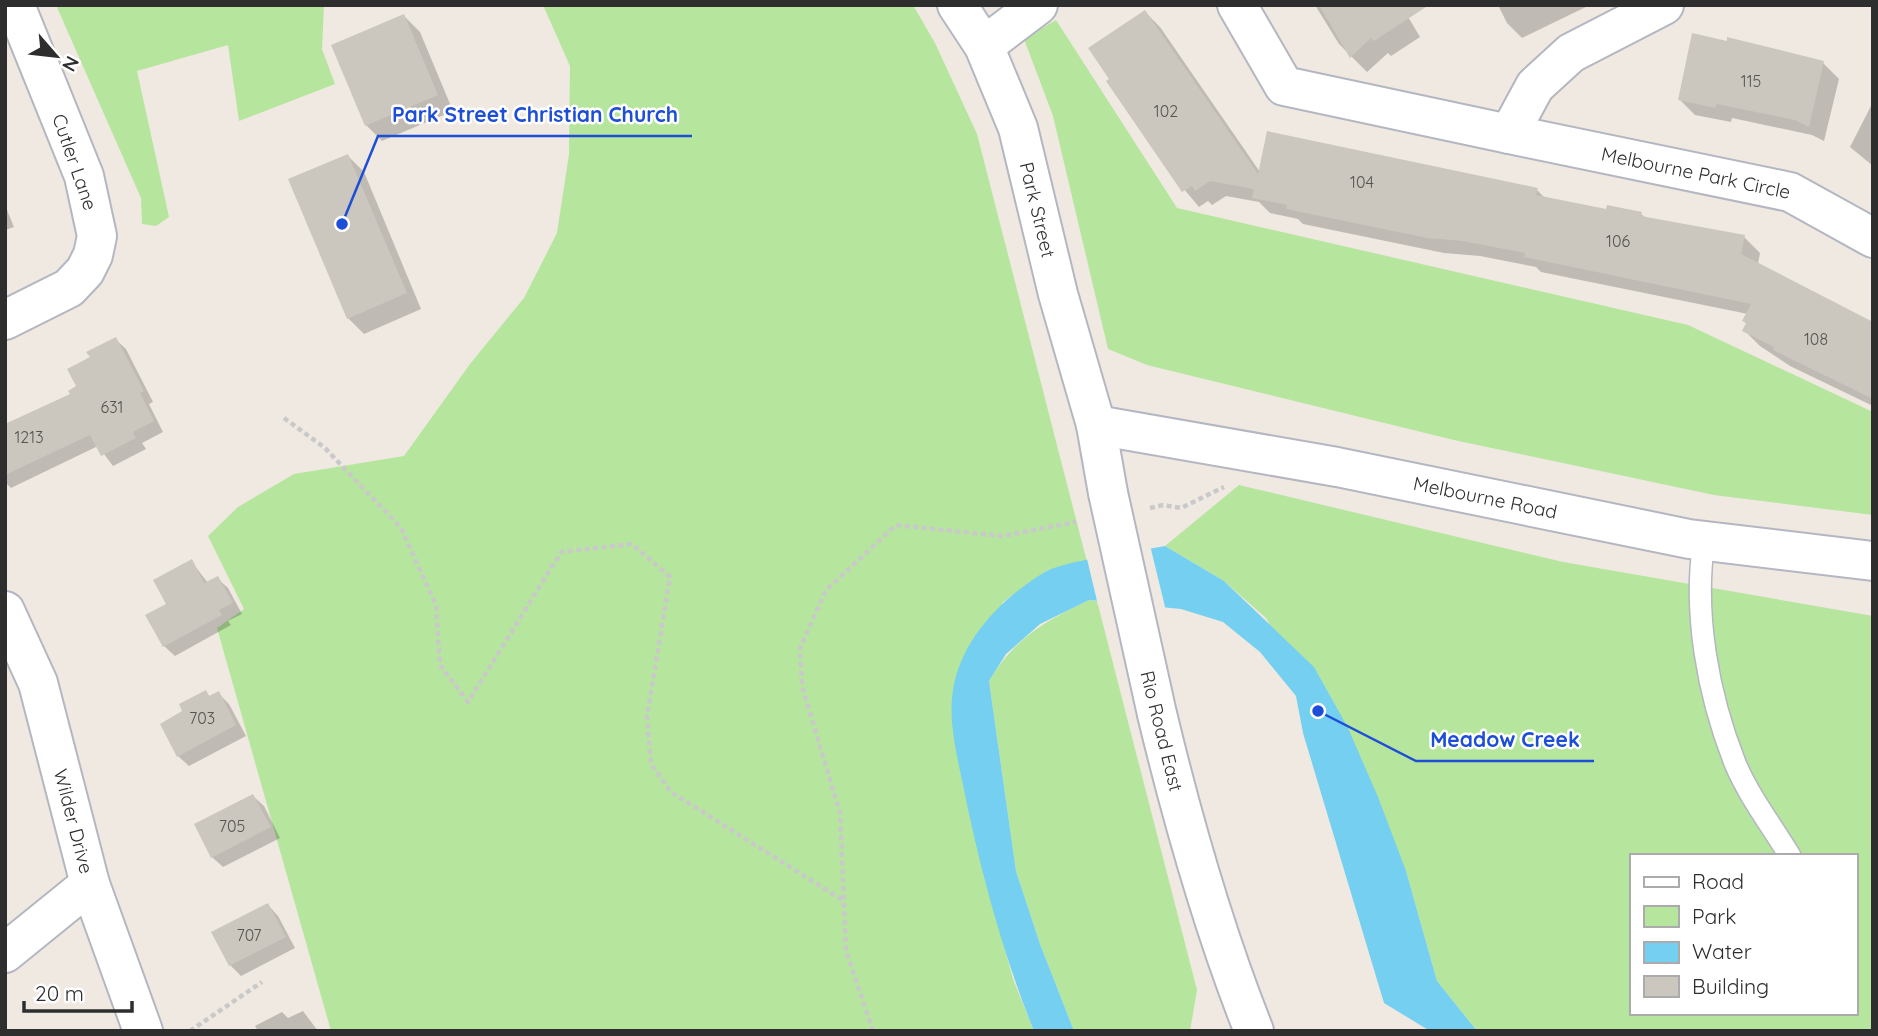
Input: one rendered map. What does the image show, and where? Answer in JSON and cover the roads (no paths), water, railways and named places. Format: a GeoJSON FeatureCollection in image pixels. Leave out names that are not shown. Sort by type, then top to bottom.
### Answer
{"type":"FeatureCollection","features":[{"type":"Feature","properties":{"kind":"street","name":"Cutler Lane"},"geometry":{"type":"LineString","coordinates":[[5,320],[68,288],[85,271],[97,236],[84,176],[15,5]]}},
{"type":"Feature","properties":{"kind":"street","name":"Park Street"},"geometry":{"type":"LineString","coordinates":[[957,5],[984,46],[1018,128],[1034,184],[1058,294],[1096,425]]}},
{"type":"Feature","properties":{"kind":"street"},"geometry":{"type":"LineString","coordinates":[[984,46],[1038,5]]}},
{"type":"Feature","properties":{"kind":"street","name":"Melbourne Park Circle"},"geometry":{"type":"LineString","coordinates":[[1237,5],[1284,86],[1790,192],[1873,238]]}},
{"type":"Feature","properties":{"kind":"street"},"geometry":{"type":"LineString","coordinates":[[1509,134],[1535,86],[1571,53],[1664,5]]}},
{"type":"Feature","properties":{"kind":"street","name":"Rio Road East"},"geometry":{"type":"LineString","coordinates":[[1096,425],[1109,508],[1172,778],[1226,961],[1254,1031]]}},
{"type":"Feature","properties":{"kind":"street","name":"Melbourne Road"},"geometry":{"type":"LineString","coordinates":[[1096,425],[1337,467],[1704,541],[1873,561]]}},
{"type":"Feature","properties":{"kind":"street","name":"Wilder Drive"},"geometry":{"type":"LineString","coordinates":[[5,611],[38,683],[90,884],[143,1031]]}},
{"type":"Feature","properties":{"kind":"street"},"geometry":{"type":"LineString","coordinates":[[5,953],[90,884]]}},
{"type":"Feature","properties":{"kind":"lane"},"geometry":{"type":"LineString","coordinates":[[1704,541],[1700,569],[1703,651],[1735,764],[1789,854]]}},
{"type":"Feature","properties":{"kind":"water"},"geometry":{"type":"Polygon","coordinates":[[[1165,546],[1224,581],[1314,667],[1348,728],[1378,797],[1406,871],[1437,981],[1477,1031],[1430,1031],[1384,1003],[1303,733],[1296,696],[1260,652],[1223,622],[1181,609],[1089,600],[1040,624],[1006,654],[989,681],[1016,871],[1040,944],[1074,1031],[1034,1031],[1002,941],[984,879],[956,750],[952,702],[958,671],[965,654],[986,621],[1014,594],[1045,572],[1084,560],[1165,546]]]}},
{"type":"Feature","properties":{"kind":"place","name":"Park Street Christian Church"},"geometry":{"type":"Point","coordinates":[342,224]}},
{"type":"Feature","properties":{"kind":"place","name":"Meadow Creek"},"geometry":{"type":"Point","coordinates":[1318,711]}}]}
